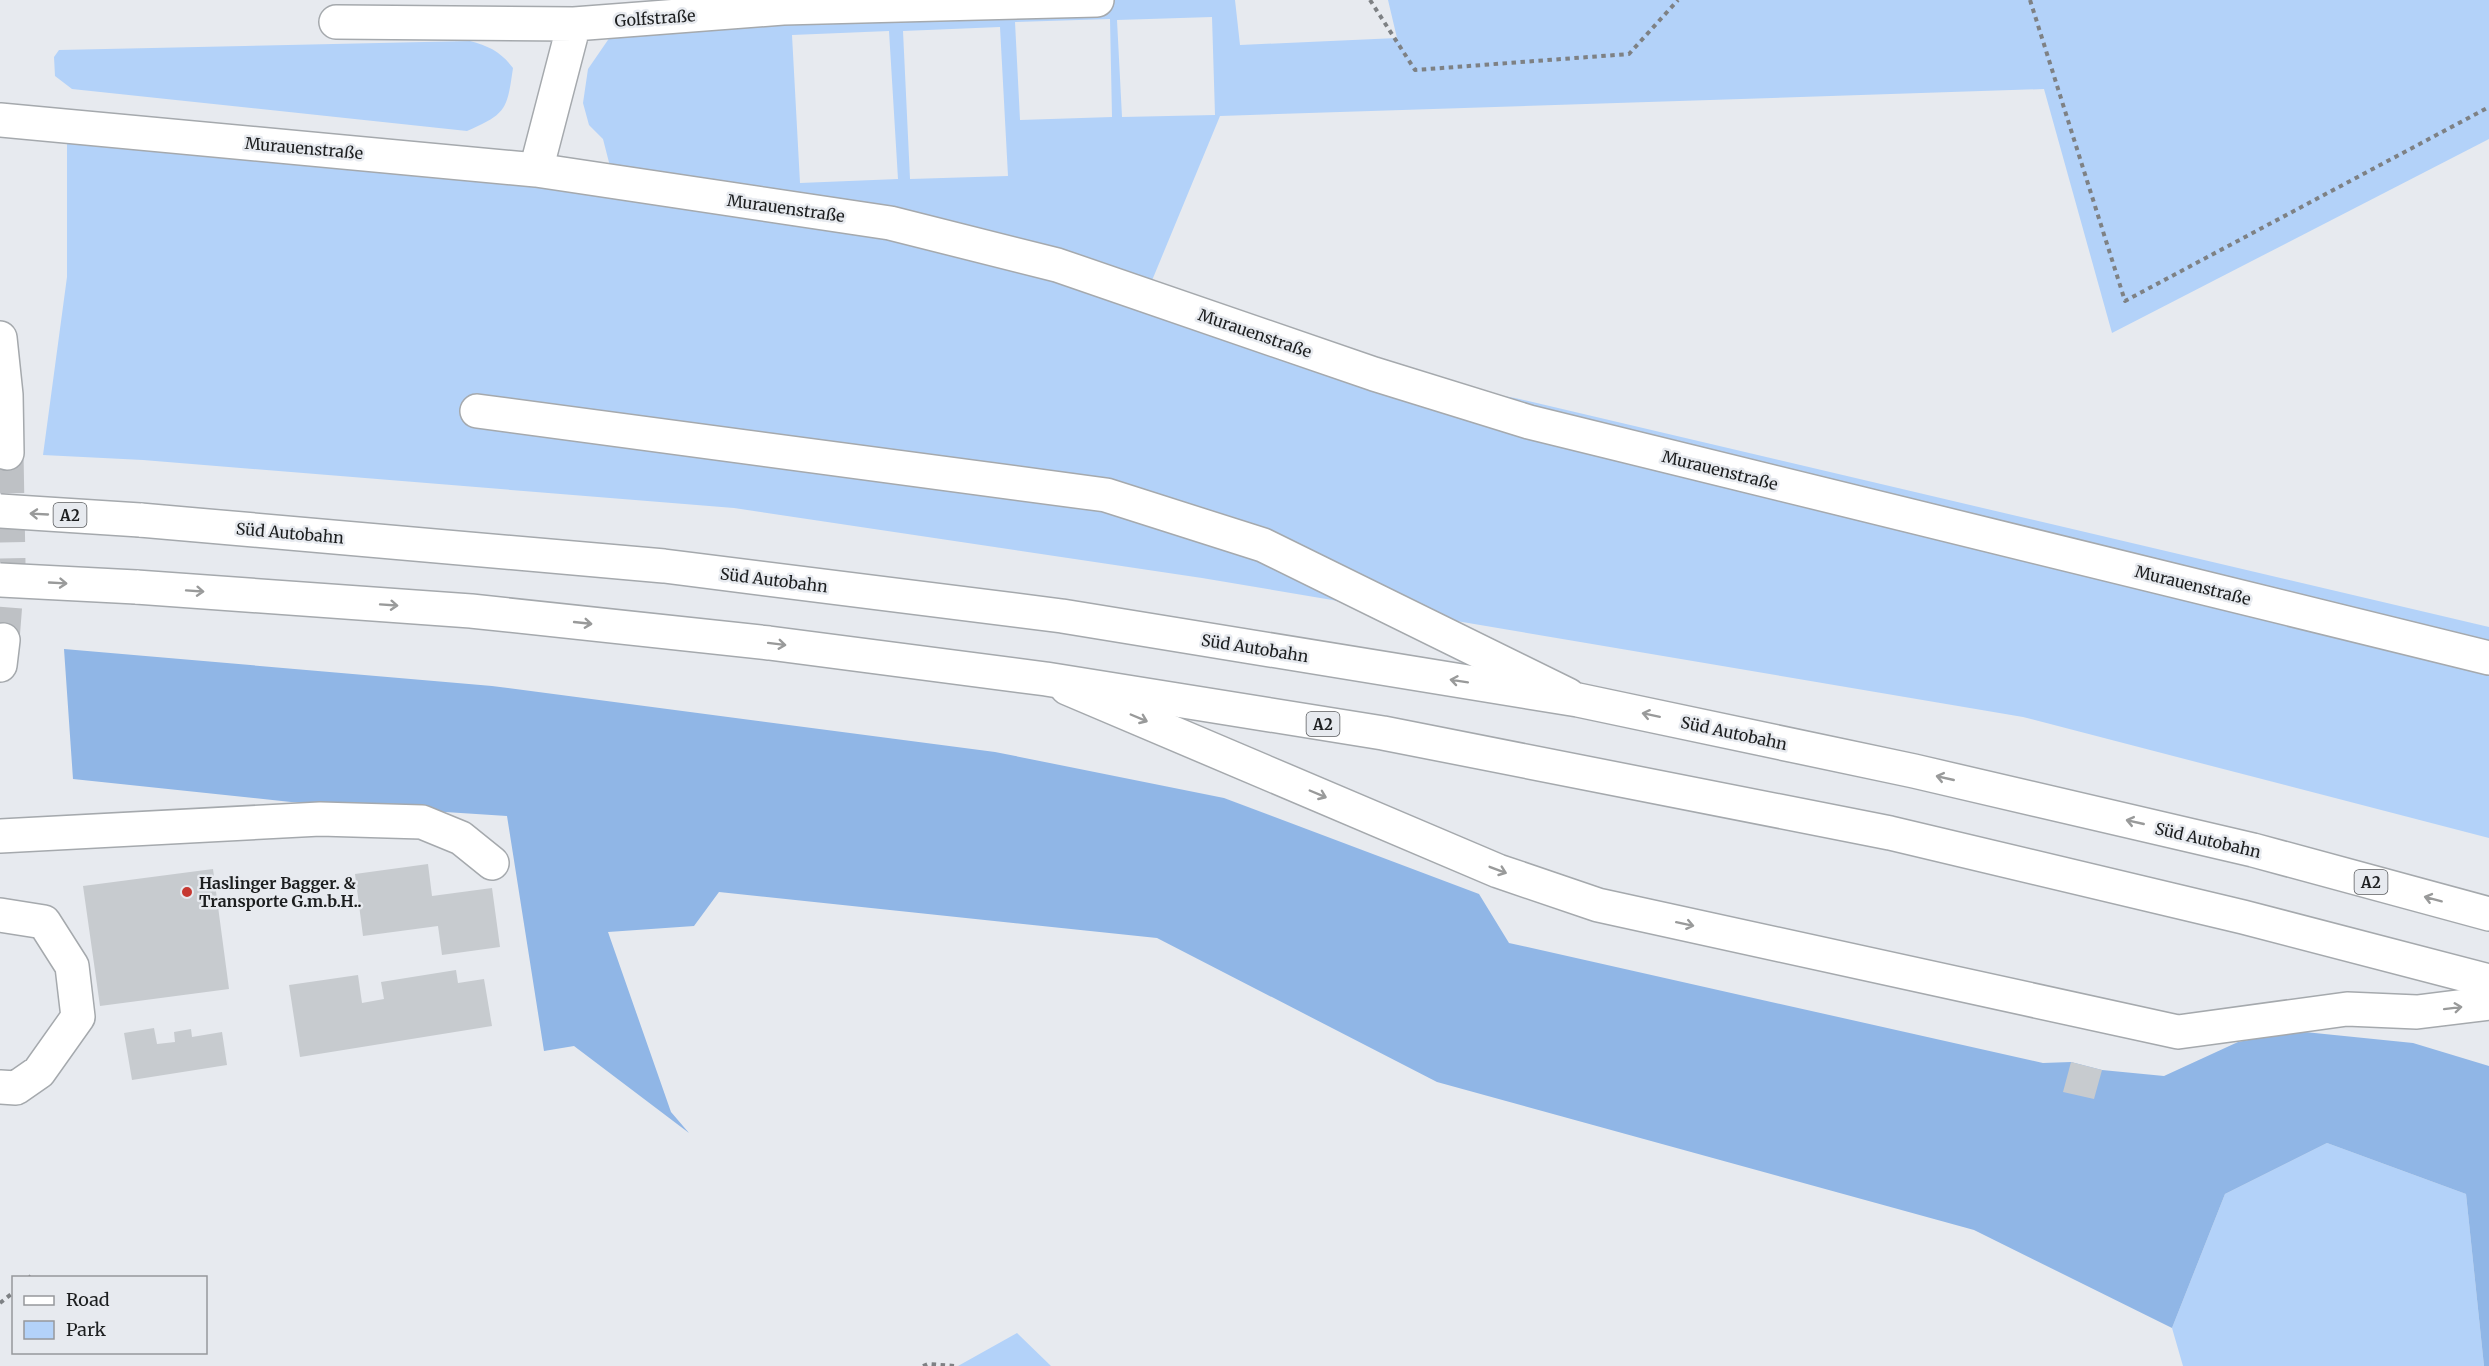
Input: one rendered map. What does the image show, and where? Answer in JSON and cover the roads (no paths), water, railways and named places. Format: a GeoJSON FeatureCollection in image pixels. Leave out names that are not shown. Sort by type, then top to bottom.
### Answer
{"type":"FeatureCollection","features":[{"type":"Feature","properties":{"kind":"main road","name":"Golfstraße"},"geometry":{"type":"LineString","coordinates":[[336,22],[574,24],[783,8],[1097,0]]}},
{"type":"Feature","properties":{"kind":"main road"},"geometry":{"type":"LineString","coordinates":[[536,170],[574,24]]}},
{"type":"Feature","properties":{"kind":"main road","name":"Murauenstraße"},"geometry":{"type":"LineString","coordinates":[[0,120],[536,170],[890,223],[1057,265],[1374,374],[1528,422],[2489,658]]}},
{"type":"Feature","properties":{"kind":"main road"},"geometry":{"type":"LineString","coordinates":[[0,338],[6,395],[7,453]]}},
{"type":"Feature","properties":{"kind":"main road"},"geometry":{"type":"LineString","coordinates":[[477,411],[1106,495],[1263,545],[1578,700]]}},
{"type":"Feature","properties":{"kind":"main road","name":"Süd Autobahn"},"geometry":{"type":"LineString","coordinates":[[0,511],[140,520],[664,566],[1062,616],[1578,700],[1914,771],[2242,847],[2489,914]]}},
{"type":"Feature","properties":{"kind":"main road","name":"A2"},"geometry":{"type":"LineString","coordinates":[[0,580],[136,587],[471,611],[769,643],[1046,679],[1383,733],[1890,834],[2243,917],[2489,981]]}},
{"type":"Feature","properties":{"kind":"main road"},"geometry":{"type":"LineString","coordinates":[[1046,679],[1498,871],[1598,905],[2178,1032],[2347,1009],[2417,1012],[2489,1003]]}},
{"type":"Feature","properties":{"kind":"main road"},"geometry":{"type":"LineString","coordinates":[[0,836],[320,819],[422,822],[461,838],[492,863]]}},
{"type":"Feature","properties":{"kind":"main road"},"geometry":{"type":"LineString","coordinates":[[0,915],[44,922],[72,966],[78,1017],[39,1072],[16,1088],[0,1087]]}},
{"type":"Feature","properties":{"kind":"tunnel"},"geometry":{"type":"LineString","coordinates":[[3,640],[9,563],[7,453]]}},
{"type":"Feature","properties":{"kind":"place","name":"Haslinger Bagger. & Transporte G.m.b.H.."},"geometry":{"type":"Point","coordinates":[187,892]}}]}
